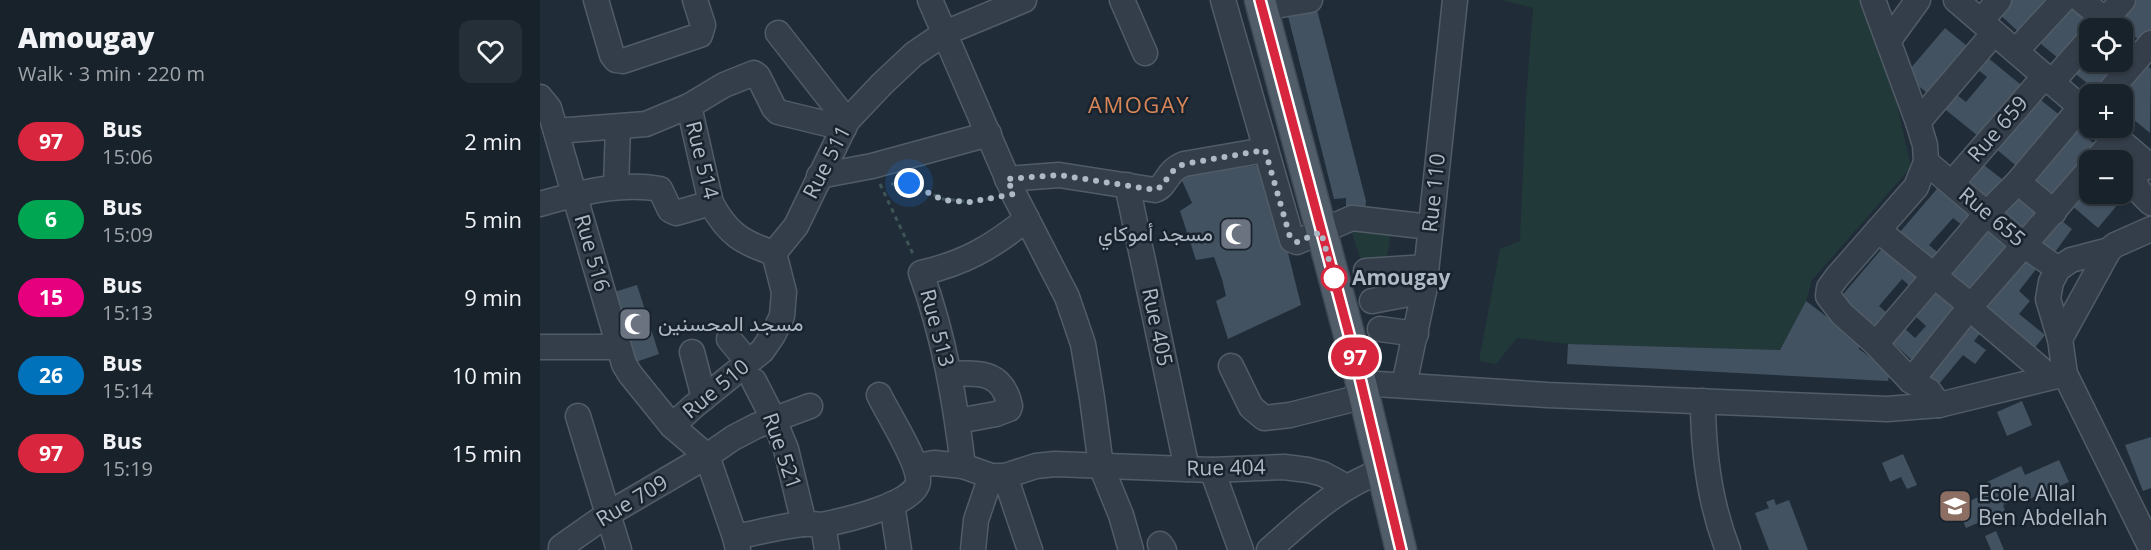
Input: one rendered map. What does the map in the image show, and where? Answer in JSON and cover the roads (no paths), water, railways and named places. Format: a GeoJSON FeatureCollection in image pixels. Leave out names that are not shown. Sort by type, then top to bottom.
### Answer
{"type":"FeatureCollection","features":[{"type":"Feature","properties":{"kind":"main road"},"geometry":{"type":"LineString","coordinates":[[1261,4],[1363,390],[1401,550]]}},
{"type":"Feature","properties":{"kind":"street"},"geometry":{"type":"LineString","coordinates":[[596,0],[612,55],[619,61],[700,35],[703,25],[695,0]]}},
{"type":"Feature","properties":{"kind":"street"},"geometry":{"type":"LineString","coordinates":[[930,0],[1011,187],[1067,297],[1083,344],[1101,466],[1121,515],[1131,550]]}},
{"type":"Feature","properties":{"kind":"street","name":"Rue 511"},"geometry":{"type":"LineString","coordinates":[[774,253],[796,226],[845,124],[914,54],[945,33],[1024,0]]}},
{"type":"Feature","properties":{"kind":"street"},"geometry":{"type":"LineString","coordinates":[[1223,0],[1290,237],[1297,242],[1352,218],[1430,227]]}},
{"type":"Feature","properties":{"kind":"street"},"geometry":{"type":"LineString","coordinates":[[1261,4],[1310,0]]}},
{"type":"Feature","properties":{"kind":"street","name":"Rue 110"},"geometry":{"type":"LineString","coordinates":[[1404,385],[1416,334],[1425,279],[1455,0]]}},
{"type":"Feature","properties":{"kind":"street"},"geometry":{"type":"LineString","coordinates":[[1873,0],[1918,122],[1925,145],[1926,162],[1916,187],[1837,277],[1829,288],[1828,296],[1842,314],[1876,344],[1911,381],[1929,391],[1939,405]]}},
{"type":"Feature","properties":{"kind":"street"},"geometry":{"type":"LineString","coordinates":[[1888,40],[1918,0]]}},
{"type":"Feature","properties":{"kind":"street"},"geometry":{"type":"LineString","coordinates":[[1956,0],[2079,106]]}},
{"type":"Feature","properties":{"kind":"street"},"geometry":{"type":"LineString","coordinates":[[1918,122],[1988,27],[1999,0]]}},
{"type":"Feature","properties":{"kind":"street"},"geometry":{"type":"LineString","coordinates":[[2016,51],[2063,0]]}},
{"type":"Feature","properties":{"kind":"street"},"geometry":{"type":"LineString","coordinates":[[2081,0],[2100,18]]}},
{"type":"Feature","properties":{"kind":"street"},"geometry":{"type":"LineString","coordinates":[[2115,18],[2123,0]]}},
{"type":"Feature","properties":{"kind":"street"},"geometry":{"type":"LineString","coordinates":[[1130,2],[1145,53]]}},
{"type":"Feature","properties":{"kind":"street"},"geometry":{"type":"LineString","coordinates":[[778,33],[845,124]]}},
{"type":"Feature","properties":{"kind":"street"},"geometry":{"type":"LineString","coordinates":[[2117,84],[2148,53],[2133,43]]}},
{"type":"Feature","properties":{"kind":"street","name":"Rue 659"},"geometry":{"type":"LineString","coordinates":[[1952,183],[2048,79],[2079,49]]}},
{"type":"Feature","properties":{"kind":"street"},"geometry":{"type":"LineString","coordinates":[[556,131],[646,124],[689,106],[724,84],[754,73],[758,76],[778,112],[845,124]]}},
{"type":"Feature","properties":{"kind":"street","name":"Rue 516"},"geometry":{"type":"LineString","coordinates":[[540,97],[549,108],[618,347],[630,374],[672,426],[707,456]]}},
{"type":"Feature","properties":{"kind":"street","name":"Rue 514"},"geometry":{"type":"LineString","coordinates":[[689,106],[711,202],[727,228],[737,237],[753,246],[774,253]]}},
{"type":"Feature","properties":{"kind":"street"},"geometry":{"type":"LineString","coordinates":[[1876,344],[1987,213],[2079,117]]}},
{"type":"Feature","properties":{"kind":"street"},"geometry":{"type":"LineString","coordinates":[[616,187],[618,127]]}},
{"type":"Feature","properties":{"kind":"street"},"geometry":{"type":"LineString","coordinates":[[819,176],[876,175],[989,134]]}},
{"type":"Feature","properties":{"kind":"street"},"geometry":{"type":"LineString","coordinates":[[2117,138],[2148,165],[2135,176],[2135,183],[2138,190],[2151,203]]}},
{"type":"Feature","properties":{"kind":"street"},"geometry":{"type":"LineString","coordinates":[[1011,187],[1059,175],[1155,190],[1163,186],[1173,170],[1184,164],[1265,150]]}},
{"type":"Feature","properties":{"kind":"street","name":"Rue 655"},"geometry":{"type":"LineString","coordinates":[[1926,162],[2025,246],[2058,269]]}},
{"type":"Feature","properties":{"kind":"street"},"geometry":{"type":"LineString","coordinates":[[2018,182],[2054,212]]}},
{"type":"Feature","properties":{"kind":"street"},"geometry":{"type":"LineString","coordinates":[[1911,381],[1970,307],[2079,182]]}},
{"type":"Feature","properties":{"kind":"street","name":"Rue 405"},"geometry":{"type":"LineString","coordinates":[[1127,185],[1187,469]]}},
{"type":"Feature","properties":{"kind":"street"},"geometry":{"type":"LineString","coordinates":[[540,204],[575,194],[616,187],[660,189],[670,210],[676,213],[711,202]]}},
{"type":"Feature","properties":{"kind":"street","name":"Rue 513"},"geometry":{"type":"LineString","coordinates":[[963,466],[958,421],[949,374],[935,310],[921,273],[949,267],[984,251],[1027,219]]}},
{"type":"Feature","properties":{"kind":"street"},"geometry":{"type":"LineString","coordinates":[[2060,339],[2109,250],[2151,229]]}},
{"type":"Feature","properties":{"kind":"street"},"geometry":{"type":"LineString","coordinates":[[1878,230],[1970,307],[2057,375],[2151,548]]}},
{"type":"Feature","properties":{"kind":"street"},"geometry":{"type":"LineString","coordinates":[[2057,375],[2060,339],[2048,299],[2050,282],[2058,269],[2072,260],[2109,250]]}},
{"type":"Feature","properties":{"kind":"street","name":"Rue 510"},"geometry":{"type":"LineString","coordinates":[[672,426],[704,398],[751,371],[773,335],[782,316],[784,292],[774,253]]}},
{"type":"Feature","properties":{"kind":"street"},"geometry":{"type":"LineString","coordinates":[[1366,271],[1425,279]]}},
{"type":"Feature","properties":{"kind":"street"},"geometry":{"type":"LineString","coordinates":[[1372,301],[1425,279]]}},
{"type":"Feature","properties":{"kind":"street"},"geometry":{"type":"LineString","coordinates":[[1380,329],[1416,334]]}},
{"type":"Feature","properties":{"kind":"street","name":"Rue 521"},"geometry":{"type":"LineString","coordinates":[[729,339],[751,371],[774,420],[813,524],[827,550]]}},
{"type":"Feature","properties":{"kind":"street"},"geometry":{"type":"LineString","coordinates":[[540,347],[618,347]]}},
{"type":"Feature","properties":{"kind":"street"},"geometry":{"type":"LineString","coordinates":[[692,352],[704,398]]}},
{"type":"Feature","properties":{"kind":"street"},"geometry":{"type":"LineString","coordinates":[[1231,366],[1251,407],[1264,418],[1290,415],[1363,390],[1404,385],[1547,395],[1887,409],[1939,405],[2057,375]]}},
{"type":"Feature","properties":{"kind":"street"},"geometry":{"type":"LineString","coordinates":[[949,374],[980,373],[994,378],[1002,386],[1010,401],[1009,409],[996,414],[958,421]]}},
{"type":"Feature","properties":{"kind":"street"},"geometry":{"type":"LineString","coordinates":[[707,456],[736,543],[892,504],[913,492],[918,483],[917,466],[879,395]]}},
{"type":"Feature","properties":{"kind":"street"},"geometry":{"type":"LineString","coordinates":[[1703,401],[1703,429],[1712,494],[1728,550]]}},
{"type":"Feature","properties":{"kind":"street","name":"Rue 709"},"geometry":{"type":"LineString","coordinates":[[557,549],[608,514],[707,456],[733,438],[810,406]]}},
{"type":"Feature","properties":{"kind":"street"},"geometry":{"type":"LineString","coordinates":[[578,416],[619,550]]}},
{"type":"Feature","properties":{"kind":"street"},"geometry":{"type":"LineString","coordinates":[[917,466],[934,463],[963,466],[998,476]]}},
{"type":"Feature","properties":{"kind":"street","name":"Rue 404"},"geometry":{"type":"LineString","coordinates":[[998,476],[1036,466],[1055,464],[1212,470],[1284,467],[1323,474],[1347,487]]}},
{"type":"Feature","properties":{"kind":"street"},"geometry":{"type":"LineString","coordinates":[[1212,470],[1241,550]]}},
{"type":"Feature","properties":{"kind":"street"},"geometry":{"type":"LineString","coordinates":[[1269,550],[1347,487],[1382,471]]}},
{"type":"Feature","properties":{"kind":"street"},"geometry":{"type":"LineString","coordinates":[[973,550],[972,540],[976,520],[998,476]]}},
{"type":"Feature","properties":{"kind":"street"},"geometry":{"type":"LineString","coordinates":[[998,476],[1030,550]]}},
{"type":"Feature","properties":{"kind":"street"},"geometry":{"type":"LineString","coordinates":[[892,504],[899,550]]}},
{"type":"Feature","properties":{"kind":"place","name":"مسجد أموكاي"},"geometry":{"type":"Point","coordinates":[1236,234]}},
{"type":"Feature","properties":{"kind":"place","name":"Amougay"},"geometry":{"type":"Point","coordinates":[1334,278]}},
{"type":"Feature","properties":{"kind":"place","name":"مسجد المحسنين"},"geometry":{"type":"Point","coordinates":[635,324]}},
{"type":"Feature","properties":{"kind":"place","name":"Ecole Allal Ben Abdellah"},"geometry":{"type":"Point","coordinates":[1955,506]}},
{"type":"Feature","properties":{"kind":"district","name":"AMOGAY"},"geometry":{"type":"Point","coordinates":[1139,105]}}]}
